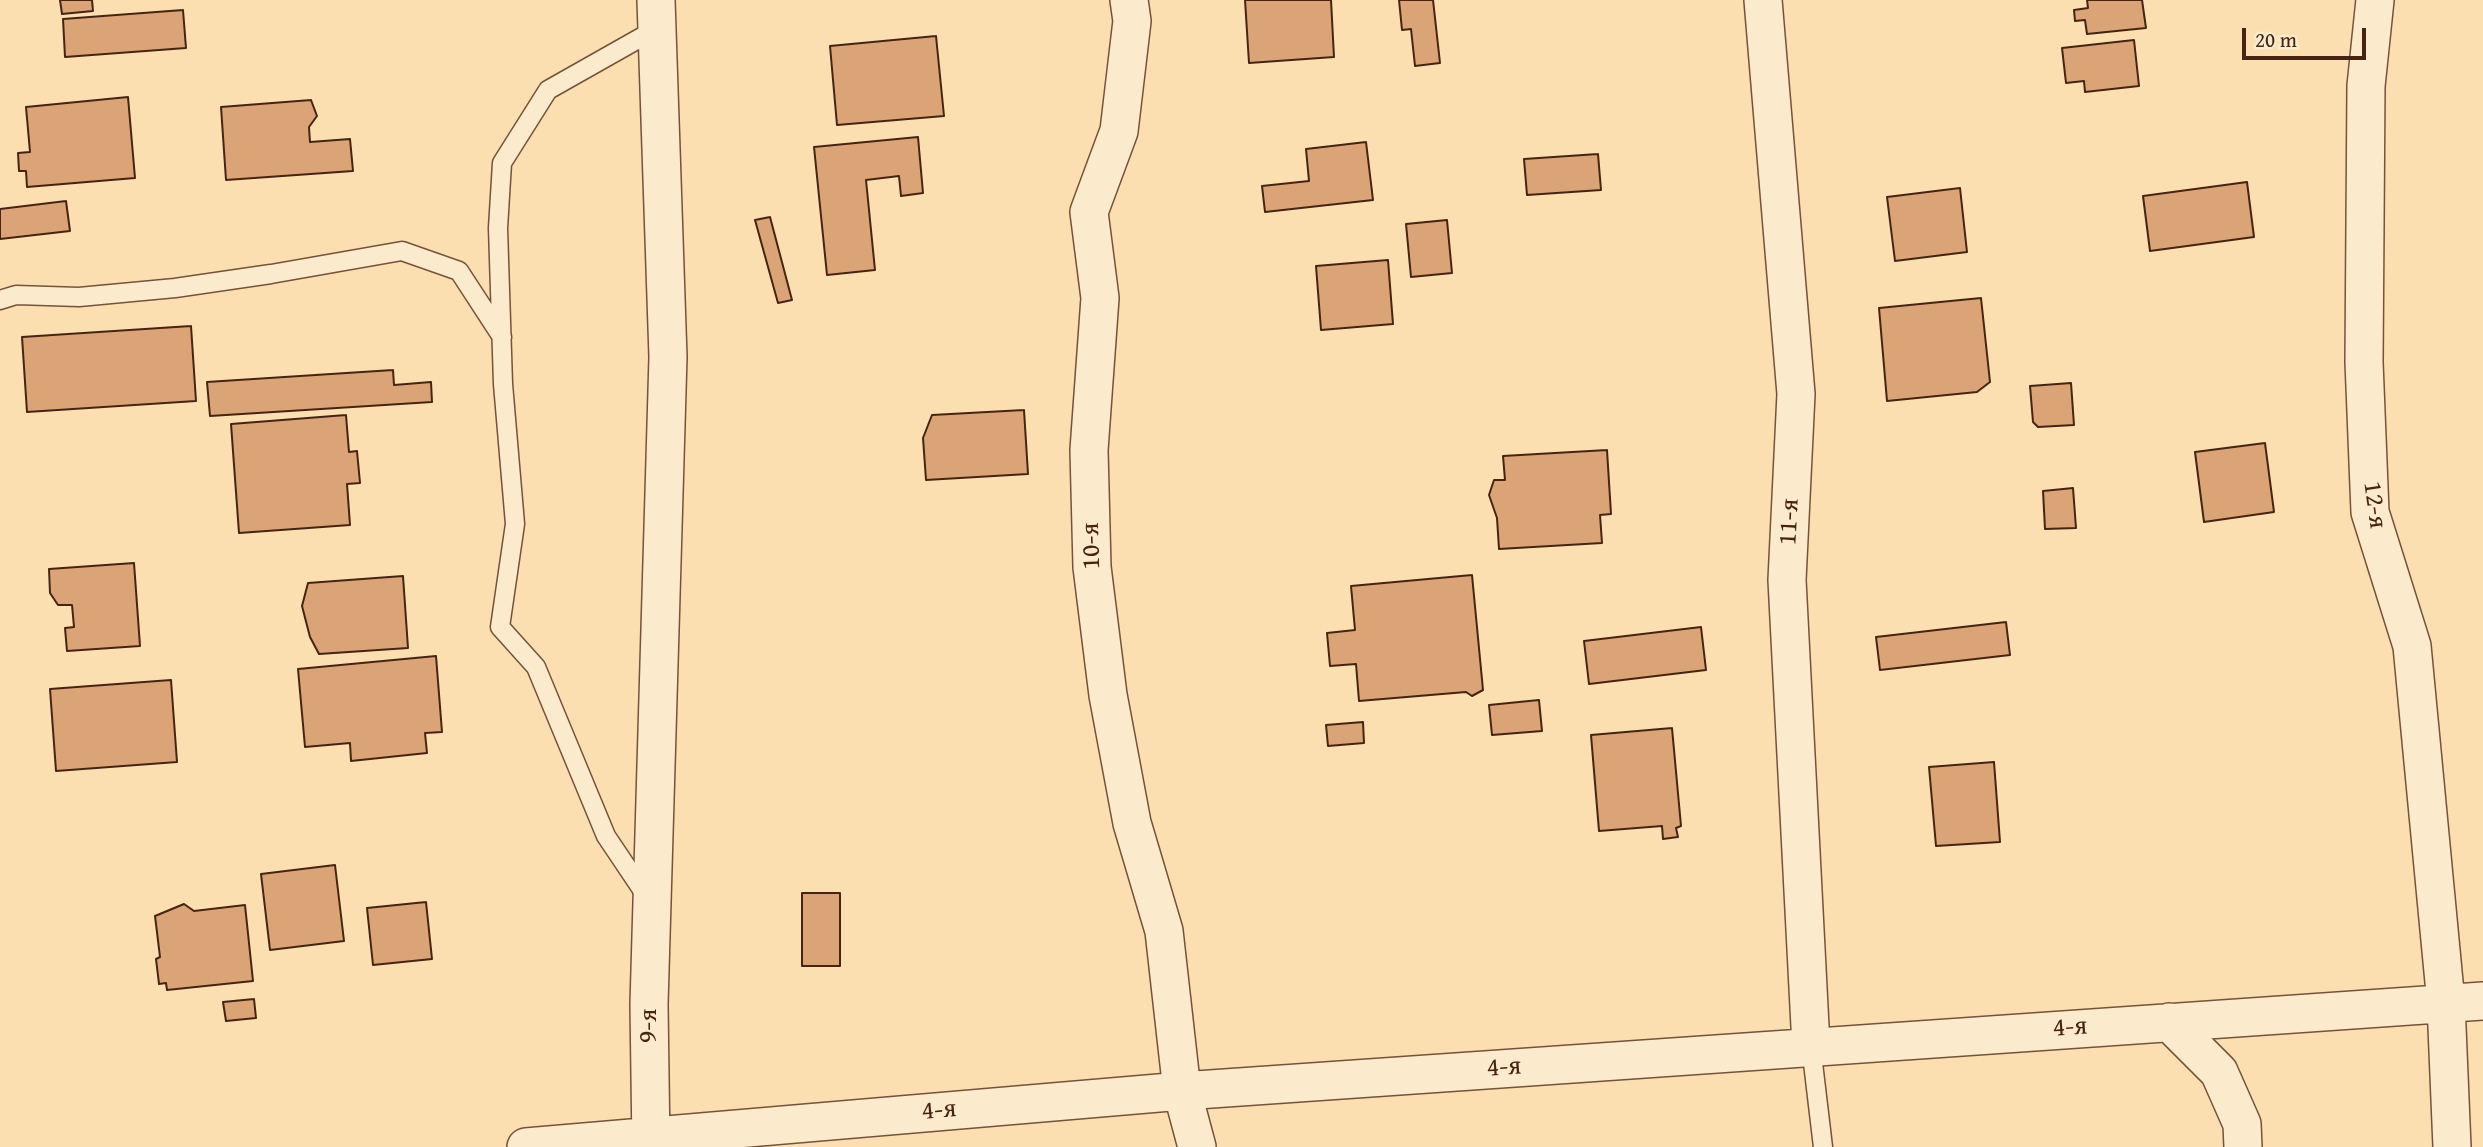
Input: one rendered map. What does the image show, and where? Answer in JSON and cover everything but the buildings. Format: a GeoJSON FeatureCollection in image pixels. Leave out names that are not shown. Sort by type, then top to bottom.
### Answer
{"type":"FeatureCollection","features":[{"type":"Feature","properties":{"kind":"street","name":"10-я"},"geometry":{"type":"LineString","coordinates":[[1129,0],[1132,21],[1119,131],[1089,212],[1100,298],[1089,450],[1092,567],[1108,695],[1132,823],[1164,931],[1182,1091],[1197,1147]]}},
{"type":"Feature","properties":{"kind":"street","name":"11-я"},"geometry":{"type":"LineString","coordinates":[[1763,0],[1796,394],[1787,580],[1811,1046]]}},
{"type":"Feature","properties":{"kind":"street","name":"12-я"},"geometry":{"type":"LineString","coordinates":[[2375,0],[2366,86],[2364,362],[2370,512],[2412,646],[2446,1003],[2452,1147]]}},
{"type":"Feature","properties":{"kind":"street","name":"9-я"},"geometry":{"type":"LineString","coordinates":[[650,1141],[649,1004],[668,357],[656,14]]}},
{"type":"Feature","properties":{"kind":"street","name":"4-я"},"geometry":{"type":"LineString","coordinates":[[526,1147],[650,1141],[1182,1091],[2483,1001]]}},
{"type":"Feature","properties":{"kind":"street"},"geometry":{"type":"LineString","coordinates":[[2169,1022],[2219,1072],[2242,1124],[2243,1147]]}},
{"type":"Feature","properties":{"kind":"lane"},"geometry":{"type":"LineString","coordinates":[[652,905],[606,836],[536,667],[500,627],[515,524],[503,384],[498,228],[502,163],[548,90],[656,14]]}},
{"type":"Feature","properties":{"kind":"lane"},"geometry":{"type":"LineString","coordinates":[[0,300],[16,295],[79,297],[175,288],[402,251],[459,271],[502,337]]}},
{"type":"Feature","properties":{"kind":"lane"},"geometry":{"type":"LineString","coordinates":[[1811,1046],[1823,1147]]}}]}
